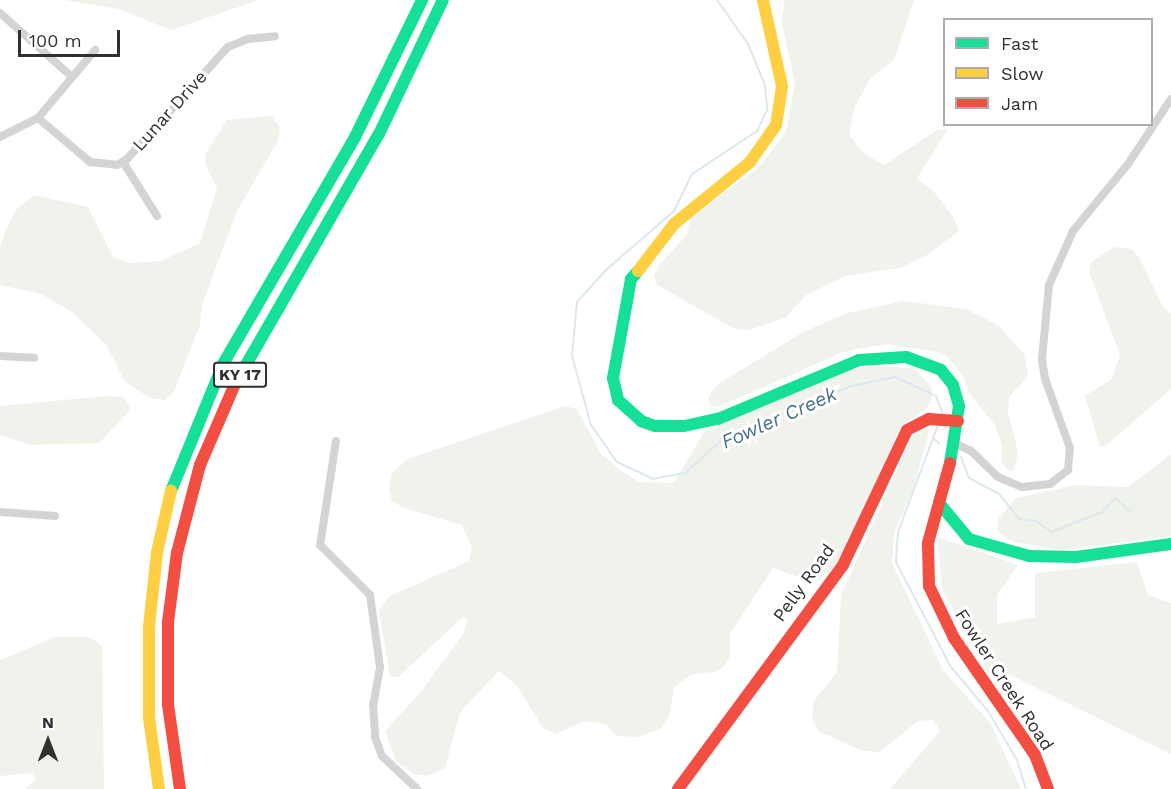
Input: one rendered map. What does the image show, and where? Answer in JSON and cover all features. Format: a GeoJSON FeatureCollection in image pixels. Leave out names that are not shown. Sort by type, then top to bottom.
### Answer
{"type":"FeatureCollection","features":[{"type":"Feature","properties":{"kind":"main road","name":"KY 17"},"geometry":{"type":"LineString","coordinates":[[159,789],[149,718],[149,626],[157,552],[175,478],[223,364],[355,137],[422,0]]}},
{"type":"Feature","properties":{"kind":"main road","name":"KY 17"},"geometry":{"type":"LineString","coordinates":[[180,789],[168,705],[168,622],[177,553],[200,465],[233,387],[379,134],[444,0]]}},
{"type":"Feature","properties":{"kind":"main road","name":"Fowler Creek Road"},"geometry":{"type":"LineString","coordinates":[[763,0],[781,80],[776,125],[750,162],[674,224],[631,279],[614,363],[618,400],[641,421],[655,426],[684,426],[718,419],[859,360],[906,357],[936,366],[946,376],[959,402],[954,443],[926,558],[934,603],[954,638],[1022,732],[1048,789]]}},
{"type":"Feature","properties":{"kind":"main road","name":"Pelly Road"},"geometry":{"type":"LineString","coordinates":[[678,789],[843,565],[901,438],[907,430],[928,419],[958,421]]}},
{"type":"Feature","properties":{"kind":"main road"},"geometry":{"type":"LineString","coordinates":[[939,503],[969,539],[1029,556],[1076,557],[1171,544]]}},
{"type":"Feature","properties":{"kind":"street"},"geometry":{"type":"LineString","coordinates":[[0,13],[71,76]]}},
{"type":"Feature","properties":{"kind":"street","name":"Lunar Drive"},"geometry":{"type":"LineString","coordinates":[[38,118],[90,162],[104,166],[123,162],[228,47],[248,39],[275,36]]}},
{"type":"Feature","properties":{"kind":"street"},"geometry":{"type":"LineString","coordinates":[[0,137],[38,118],[95,50]]}},
{"type":"Feature","properties":{"kind":"street"},"geometry":{"type":"LineString","coordinates":[[954,443],[971,451],[998,477],[1022,487],[1050,484],[1068,470],[1070,447],[1045,379],[1042,359],[1049,285],[1073,231],[1128,164],[1171,99]]}},
{"type":"Feature","properties":{"kind":"street"},"geometry":{"type":"LineString","coordinates":[[123,162],[158,216]]}},
{"type":"Feature","properties":{"kind":"street"},"geometry":{"type":"LineString","coordinates":[[0,356],[34,358]]}},
{"type":"Feature","properties":{"kind":"street"},"geometry":{"type":"LineString","coordinates":[[336,441],[320,545],[369,595],[380,667],[373,705],[375,737],[382,756],[417,789]]}},
{"type":"Feature","properties":{"kind":"street"},"geometry":{"type":"LineString","coordinates":[[0,512],[55,516]]}},
{"type":"Feature","properties":{"kind":"shaded area"},"geometry":{"type":"Polygon","coordinates":[[[64,0],[259,0],[171,30],[119,9],[64,0]]]}},
{"type":"Feature","properties":{"kind":"shaded area"},"geometry":{"type":"Polygon","coordinates":[[[785,0],[914,0],[894,60],[870,79],[855,106],[849,134],[862,152],[884,165],[937,130],[948,129],[917,178],[934,192],[954,218],[959,231],[927,255],[900,268],[845,276],[806,295],[785,318],[749,330],[735,329],[657,285],[654,276],[659,265],[686,236],[691,218],[759,167],[786,132],[795,83],[781,19],[785,0]]]}},
{"type":"Feature","properties":{"kind":"shaded area"},"geometry":{"type":"Polygon","coordinates":[[[271,116],[280,127],[278,141],[237,211],[202,305],[200,325],[174,391],[165,400],[150,398],[125,382],[107,346],[72,312],[41,294],[0,285],[0,247],[6,229],[16,210],[34,195],[88,207],[113,257],[129,263],[161,261],[200,243],[217,188],[205,164],[205,155],[227,120],[271,116]]]}},
{"type":"Feature","properties":{"kind":"shaded area"},"geometry":{"type":"Polygon","coordinates":[[[1114,247],[1131,249],[1139,257],[1163,307],[1171,313],[1171,389],[1107,445],[1100,447],[1085,396],[1112,379],[1120,355],[1089,272],[1091,262],[1114,247]]]}},
{"type":"Feature","properties":{"kind":"shaded area"},"geometry":{"type":"Polygon","coordinates":[[[903,301],[966,309],[998,325],[1024,354],[1028,376],[1009,397],[1008,412],[1018,452],[1014,470],[1010,472],[1002,463],[1002,445],[995,425],[969,393],[964,377],[948,357],[936,352],[886,344],[843,352],[718,407],[710,405],[708,397],[718,384],[805,331],[848,313],[903,301]]]}},
{"type":"Feature","properties":{"kind":"shaded area"},"geometry":{"type":"Polygon","coordinates":[[[872,366],[913,368],[932,387],[931,401],[926,409],[900,427],[854,532],[833,568],[819,580],[811,582],[773,568],[730,634],[730,656],[724,667],[715,672],[693,674],[674,687],[670,714],[661,728],[639,737],[616,736],[606,724],[584,721],[556,734],[543,728],[517,686],[499,671],[460,712],[445,768],[427,776],[414,774],[396,761],[385,731],[420,693],[463,634],[468,621],[464,616],[398,677],[390,677],[379,610],[390,596],[469,561],[472,548],[462,525],[404,508],[392,501],[389,488],[392,473],[408,459],[565,406],[577,409],[601,454],[619,469],[639,482],[674,483],[704,432],[852,369],[872,366]]]}},
{"type":"Feature","properties":{"kind":"shaded area"},"geometry":{"type":"Polygon","coordinates":[[[107,396],[124,397],[131,409],[99,443],[31,445],[0,435],[0,406],[107,396]]]}},
{"type":"Feature","properties":{"kind":"shaded area"},"geometry":{"type":"Polygon","coordinates":[[[930,428],[913,490],[894,533],[892,563],[943,670],[991,724],[1021,789],[890,789],[940,731],[933,720],[918,721],[879,752],[863,751],[818,731],[812,719],[814,701],[837,672],[841,595],[912,437],[930,428]]]}},
{"type":"Feature","properties":{"kind":"shaded area"},"geometry":{"type":"Polygon","coordinates":[[[1171,454],[1171,536],[1063,550],[1013,542],[997,531],[998,519],[1016,498],[1076,485],[1128,487],[1171,454]]]}},
{"type":"Feature","properties":{"kind":"shaded area"},"geometry":{"type":"Polygon","coordinates":[[[937,537],[1018,565],[997,595],[997,624],[1035,617],[1035,573],[1137,562],[1148,595],[1171,603],[1171,754],[1004,672],[989,675],[942,589],[937,537]]]}},
{"type":"Feature","properties":{"kind":"shaded area"},"geometry":{"type":"Polygon","coordinates":[[[55,637],[90,637],[102,646],[104,789],[25,789],[36,779],[32,773],[0,776],[0,660],[55,637]]]}},
{"type":"Feature","properties":{"kind":"waterway","name":"Fowler Creek"},"geometry":{"type":"LineString","coordinates":[[717,0],[748,44],[765,85],[767,110],[757,131],[692,174],[674,211],[606,270],[577,302],[572,356],[591,425],[617,462],[653,479],[685,473],[723,439],[851,386],[895,377],[936,396],[943,414]]}},
{"type":"Feature","properties":{"kind":"waterway","name":"Fowler Creek"},"geometry":{"type":"LineString","coordinates":[[938,425],[898,532],[896,562],[951,667],[988,711],[1017,760],[1026,789]]}},
{"type":"Feature","properties":{"kind":"waterway","name":"Fowler Creek"},"geometry":{"type":"LineString","coordinates":[[933,438],[939,443]]}},
{"type":"Feature","properties":{"kind":"waterway"},"geometry":{"type":"LineString","coordinates":[[961,457],[969,478],[999,494],[1019,519],[1036,521],[1052,532],[1102,512],[1115,498],[1131,512]]}},
{"type":"Feature","properties":{"kind":"traffic: fast"},"geometry":{"type":"LineString","coordinates":[[171,491],[223,364],[355,137],[422,0]]}},
{"type":"Feature","properties":{"kind":"traffic: fast"},"geometry":{"type":"LineString","coordinates":[[235,384],[379,134],[443,0]]}},
{"type":"Feature","properties":{"kind":"traffic: fast"},"geometry":{"type":"LineString","coordinates":[[638,271],[631,279],[613,378],[618,400],[641,421],[655,426],[684,426],[718,419],[859,360],[906,357],[941,370],[953,385],[959,406],[950,463]]}},
{"type":"Feature","properties":{"kind":"traffic: fast"},"geometry":{"type":"LineString","coordinates":[[939,503],[969,539],[1029,556],[1076,557],[1171,544]]}},
{"type":"Feature","properties":{"kind":"traffic: slow"},"geometry":{"type":"LineString","coordinates":[[638,271],[674,224],[750,162],[776,125],[782,86],[763,0]]}},
{"type":"Feature","properties":{"kind":"traffic: slow"},"geometry":{"type":"LineString","coordinates":[[159,789],[149,718],[149,626],[157,552],[171,491]]}},
{"type":"Feature","properties":{"kind":"traffic: jam"},"geometry":{"type":"LineString","coordinates":[[180,789],[168,705],[168,622],[177,553],[200,465],[235,384]]}},
{"type":"Feature","properties":{"kind":"traffic: jam"},"geometry":{"type":"LineString","coordinates":[[678,789],[843,565],[907,430],[929,419],[958,421]]}},
{"type":"Feature","properties":{"kind":"traffic: jam"},"geometry":{"type":"LineString","coordinates":[[950,463],[928,543],[929,586],[954,638],[1035,755],[1048,789]]}}]}
